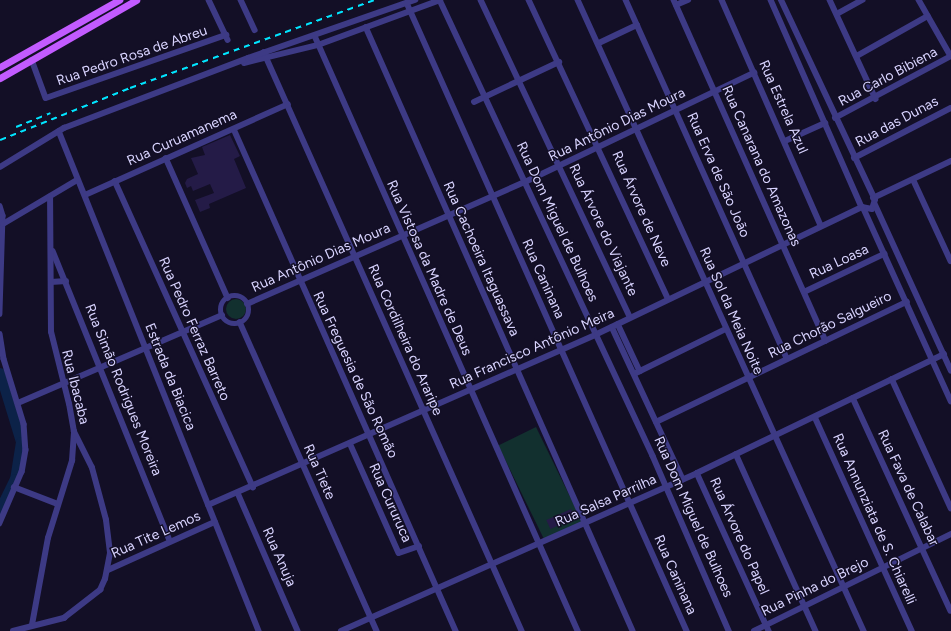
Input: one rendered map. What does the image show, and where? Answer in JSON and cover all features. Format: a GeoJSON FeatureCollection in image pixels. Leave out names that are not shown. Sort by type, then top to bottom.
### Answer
{"type":"FeatureCollection","features":[{"type":"Feature","properties":{"kind":"main road"},"geometry":{"type":"LineString","coordinates":[[0,67],[119,0]]}},
{"type":"Feature","properties":{"kind":"main road"},"geometry":{"type":"LineString","coordinates":[[0,78],[136,0]]}},
{"type":"Feature","properties":{"kind":"street","name":"Rua Pedro Rosa de Abreu"},"geometry":{"type":"LineString","coordinates":[[32,60],[46,98],[227,38],[209,0]]}},
{"type":"Feature","properties":{"kind":"street"},"geometry":{"type":"LineString","coordinates":[[241,0],[255,30]]}},
{"type":"Feature","properties":{"kind":"street"},"geometry":{"type":"LineString","coordinates":[[0,167],[59,132],[233,65],[266,55],[415,0]]}},
{"type":"Feature","properties":{"kind":"street"},"geometry":{"type":"LineString","coordinates":[[266,55],[318,45],[440,0]]}},
{"type":"Feature","properties":{"kind":"street","name":"Rua Dom Miguel de Bulhoes"},"geometry":{"type":"LineString","coordinates":[[440,0],[597,334],[667,487],[729,631]]}},
{"type":"Feature","properties":{"kind":"street","name":"Rua Árvore do Viajante"},"geometry":{"type":"LineString","coordinates":[[481,0],[630,318]]}},
{"type":"Feature","properties":{"kind":"street","name":"Rua Árvore de Neve"},"geometry":{"type":"LineString","coordinates":[[529,0],[599,146],[668,298]]}},
{"type":"Feature","properties":{"kind":"street","name":"Rua Sol da Meia Noite"},"geometry":{"type":"LineString","coordinates":[[578,0],[599,43],[747,379],[864,631]]}},
{"type":"Feature","properties":{"kind":"street","name":"Rua Erva de São João"},"geometry":{"type":"LineString","coordinates":[[626,0],[787,359]]}},
{"type":"Feature","properties":{"kind":"street"},"geometry":{"type":"LineString","coordinates":[[675,3],[688,0]]}},
{"type":"Feature","properties":{"kind":"street","name":"Rua Estrela Azul"},"geometry":{"type":"LineString","coordinates":[[722,0],[821,225]]}},
{"type":"Feature","properties":{"kind":"street"},"geometry":{"type":"LineString","coordinates":[[771,0],[825,124],[951,401]]}},
{"type":"Feature","properties":{"kind":"street"},"geometry":{"type":"LineString","coordinates":[[781,0],[951,370]]}},
{"type":"Feature","properties":{"kind":"street"},"geometry":{"type":"LineString","coordinates":[[830,0],[876,98]]}},
{"type":"Feature","properties":{"kind":"street"},"geometry":{"type":"LineString","coordinates":[[837,14],[862,0]]}},
{"type":"Feature","properties":{"kind":"street"},"geometry":{"type":"LineString","coordinates":[[919,0],[951,56]]}},
{"type":"Feature","properties":{"kind":"street","name":"Rua Caninana"},"geometry":{"type":"LineString","coordinates":[[407,3],[629,504],[687,631]]}},
{"type":"Feature","properties":{"kind":"street","name":"Rua Canarana do Amazonas"},"geometry":{"type":"LineString","coordinates":[[675,3],[826,341]]}},
{"type":"Feature","properties":{"kind":"street"},"geometry":{"type":"LineString","coordinates":[[856,56],[928,16]]}},
{"type":"Feature","properties":{"kind":"street"},"geometry":{"type":"LineString","coordinates":[[599,43],[637,25]]}},
{"type":"Feature","properties":{"kind":"street","name":"Rua Cachoeira Itaguassava"},"geometry":{"type":"LineString","coordinates":[[366,27],[633,631]]}},
{"type":"Feature","properties":{"kind":"street","name":"Rua Vistosa da Madre de Deus"},"geometry":{"type":"LineString","coordinates":[[315,36],[470,390],[578,631]]}},
{"type":"Feature","properties":{"kind":"street","name":"Rua Cordilheira do Araripe"},"geometry":{"type":"LineString","coordinates":[[266,55],[522,631]]}},
{"type":"Feature","properties":{"kind":"street","name":"Rua Carlo Bibiena"},"geometry":{"type":"LineString","coordinates":[[836,118],[876,98],[951,56]]}},
{"type":"Feature","properties":{"kind":"street"},"geometry":{"type":"LineString","coordinates":[[474,102],[559,62]]}},
{"type":"Feature","properties":{"kind":"street","name":"Rua Antônio Dias Moura"},"geometry":{"type":"LineString","coordinates":[[247,304],[525,182],[754,73]]}},
{"type":"Feature","properties":{"kind":"street","name":"Rua Curuamanema"},"geometry":{"type":"LineString","coordinates":[[85,195],[288,104]]}},
{"type":"Feature","properties":{"kind":"street","name":"Rua das Dunas"},"geometry":{"type":"LineString","coordinates":[[854,158],[951,108]]}},
{"type":"Feature","properties":{"kind":"street"},"geometry":{"type":"LineString","coordinates":[[785,141],[825,124]]}},
{"type":"Feature","properties":{"kind":"street","name":"Rua Freguesia de São Romão"},"geometry":{"type":"LineString","coordinates":[[234,129],[298,281],[369,434],[456,631]]}},
{"type":"Feature","properties":{"kind":"street","name":"Estrada da Biacica"},"geometry":{"type":"LineString","coordinates":[[59,132],[259,631]]}},
{"type":"Feature","properties":{"kind":"street"},"geometry":{"type":"LineString","coordinates":[[166,158],[228,298]]}},
{"type":"Feature","properties":{"kind":"street"},"geometry":{"type":"LineString","coordinates":[[863,207],[864,198],[874,200],[914,181],[951,160]]}},
{"type":"Feature","properties":{"kind":"street"},"geometry":{"type":"LineString","coordinates":[[3,224],[77,180]]}},
{"type":"Feature","properties":{"kind":"street","name":"Rua Pedro Ferraz Barreto"},"geometry":{"type":"LineString","coordinates":[[115,181],[182,333],[253,486]]}},
{"type":"Feature","properties":{"kind":"street"},"geometry":{"type":"LineString","coordinates":[[914,181],[951,261]]}},
{"type":"Feature","properties":{"kind":"street","name":"Rua Ibacaba"},"geometry":{"type":"LineString","coordinates":[[32,625],[48,538],[72,461],[74,432],[50,332],[52,248],[50,197]]}},
{"type":"Feature","properties":{"kind":"street"},"geometry":{"type":"LineString","coordinates":[[863,207],[872,209],[874,200]]}},
{"type":"Feature","properties":{"kind":"street"},"geometry":{"type":"LineString","coordinates":[[0,206],[3,224],[0,314]]}},
{"type":"Feature","properties":{"kind":"street","name":"Rua Francisco Antônio Meira"},"geometry":{"type":"LineString","coordinates":[[208,505],[302,465],[597,334],[668,298],[821,225],[863,207]]}},
{"type":"Feature","properties":{"kind":"street","name":"Rua Simão Rodrigues Moreira"},"geometry":{"type":"LineString","coordinates":[[52,248],[170,540]]}},
{"type":"Feature","properties":{"kind":"street","name":"Rua Loasa"},"geometry":{"type":"LineString","coordinates":[[804,292],[884,254]]}},
{"type":"Feature","properties":{"kind":"street"},"geometry":{"type":"LineString","coordinates":[[51,282],[66,281]]}},
{"type":"Feature","properties":{"kind":"street"},"geometry":{"type":"LineString","coordinates":[[237,296],[247,304],[248,312],[240,322],[227,322],[222,315],[221,307],[228,298],[237,296]]}},
{"type":"Feature","properties":{"kind":"street","name":"Rua Chorão Salgueiro"},"geometry":{"type":"LineString","coordinates":[[656,422],[906,302]]}},
{"type":"Feature","properties":{"kind":"street"},"geometry":{"type":"LineString","coordinates":[[18,403],[146,350],[222,315]]}},
{"type":"Feature","properties":{"kind":"street","name":"Rua Tiete"},"geometry":{"type":"LineString","coordinates":[[240,322],[302,465],[377,631]]}},
{"type":"Feature","properties":{"kind":"street"},"geometry":{"type":"LineString","coordinates":[[618,324],[640,371]]}},
{"type":"Feature","properties":{"kind":"street"},"geometry":{"type":"LineString","coordinates":[[612,327],[683,479]]}},
{"type":"Feature","properties":{"kind":"street"},"geometry":{"type":"LineString","coordinates":[[634,374],[726,329]]}},
{"type":"Feature","properties":{"kind":"street"},"geometry":{"type":"LineString","coordinates":[[0,334],[4,359],[18,403],[26,450],[14,488],[0,523]]}},
{"type":"Feature","properties":{"kind":"street","name":"Rua Salsa Parrilha"},"geometry":{"type":"LineString","coordinates":[[340,631],[667,487],[944,354]]}},
{"type":"Feature","properties":{"kind":"street"},"geometry":{"type":"LineString","coordinates":[[892,379],[951,508]]}},
{"type":"Feature","properties":{"kind":"street","name":"Rua Fava de Calabar"},"geometry":{"type":"LineString","coordinates":[[853,398],[951,610]]}},
{"type":"Feature","properties":{"kind":"street","name":"Rua Annunziata de S. Chiarelli"},"geometry":{"type":"LineString","coordinates":[[815,417],[912,631]]}},
{"type":"Feature","properties":{"kind":"street"},"geometry":{"type":"LineString","coordinates":[[74,432],[92,468],[106,520],[110,553],[108,570]]}},
{"type":"Feature","properties":{"kind":"street","name":"Rua Cururuca"},"geometry":{"type":"LineString","coordinates":[[350,443],[399,553],[419,546]]}},
{"type":"Feature","properties":{"kind":"street"},"geometry":{"type":"LineString","coordinates":[[73,449],[82,448]]}},
{"type":"Feature","properties":{"kind":"street"},"geometry":{"type":"LineString","coordinates":[[736,454],[816,631]]}},
{"type":"Feature","properties":{"kind":"street","name":"Rua Árvore do Papel"},"geometry":{"type":"LineString","coordinates":[[697,473],[769,631]]}},
{"type":"Feature","properties":{"kind":"street"},"geometry":{"type":"LineString","coordinates":[[14,488],[58,504]]}},
{"type":"Feature","properties":{"kind":"street","name":"Rua Anuja"},"geometry":{"type":"LineString","coordinates":[[238,493],[298,631]]}},
{"type":"Feature","properties":{"kind":"street","name":"Rua Tite Lemos"},"geometry":{"type":"LineString","coordinates":[[13,631],[69,616],[100,590],[108,570],[170,540],[215,522]]}},
{"type":"Feature","properties":{"kind":"street","name":"Rua Pinha do Brejo"},"geometry":{"type":"LineString","coordinates":[[754,631],[951,534]]}},
{"type":"Feature","properties":{"kind":"green space"},"geometry":{"type":"Polygon","coordinates":[[[236,299],[243,302],[246,309],[243,316],[236,319],[229,316],[226,309],[229,302],[236,299]]]}},
{"type":"Feature","properties":{"kind":"green space"},"geometry":{"type":"Polygon","coordinates":[[[536,427],[583,523],[545,542],[498,445],[536,427]]]}},
{"type":"Feature","properties":{"kind":"building"},"geometry":{"type":"Polygon","coordinates":[[[230,135],[240,156],[234,159],[246,188],[209,204],[210,208],[200,212],[195,200],[214,193],[210,184],[193,191],[191,186],[187,188],[185,183],[187,179],[198,174],[191,158],[205,155],[202,147],[230,135]]]}},
{"type":"Feature","properties":{"kind":"building"},"geometry":{"type":"Polygon","coordinates":[[[571,509],[575,518],[550,529],[546,520],[571,509]]]}},
{"type":"Feature","properties":{"kind":"waterway"},"geometry":{"type":"LineString","coordinates":[[0,373],[21,442],[15,479],[0,510]]}},
{"type":"Feature","properties":{"kind":"railway"},"geometry":{"type":"LineString","coordinates":[[0,140],[130,88],[374,0]]}},
{"type":"Feature","properties":{"kind":"railway"},"geometry":{"type":"LineString","coordinates":[[16,127],[50,113]]}}]}
